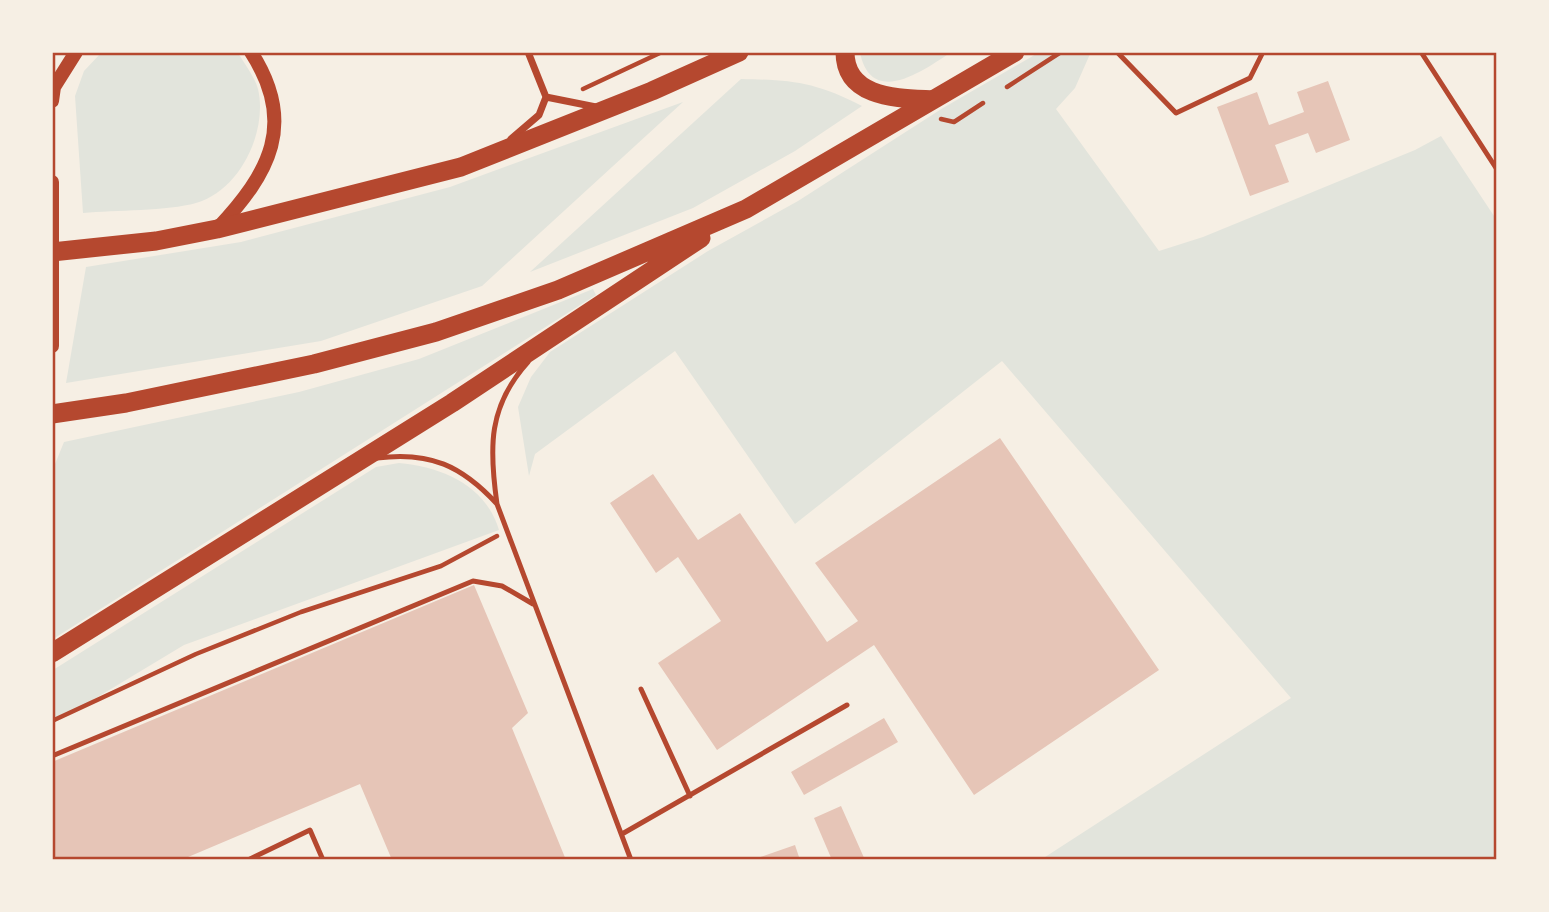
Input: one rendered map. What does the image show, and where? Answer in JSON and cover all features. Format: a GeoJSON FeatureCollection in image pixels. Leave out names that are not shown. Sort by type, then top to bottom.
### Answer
{"type":"FeatureCollection","features":[{"type":"Feature","properties":{"kind":"highway"},"geometry":{"type":"LineString","coordinates":[[52,252],[156,241],[217,229],[461,167],[739,52]]}},
{"type":"Feature","properties":{"kind":"highway"},"geometry":{"type":"LineString","coordinates":[[845,52],[850,74],[860,86],[889,97],[933,100]]}},
{"type":"Feature","properties":{"kind":"highway"},"geometry":{"type":"LineString","coordinates":[[52,653],[360,460],[746,209],[1015,52]]}},
{"type":"Feature","properties":{"kind":"highway"},"geometry":{"type":"LineString","coordinates":[[52,414],[126,403],[314,364],[436,332],[558,290],[746,209]]}},
{"type":"Feature","properties":{"kind":"main road"},"geometry":{"type":"LineString","coordinates":[[52,101],[54,87],[76,52]]}},
{"type":"Feature","properties":{"kind":"main road"},"geometry":{"type":"LineString","coordinates":[[217,229],[244,201],[264,169],[275,137],[276,107],[265,74],[251,52]]}},
{"type":"Feature","properties":{"kind":"main road"},"geometry":{"type":"LineString","coordinates":[[52,182],[52,346]]}},
{"type":"Feature","properties":{"kind":"street"},"geometry":{"type":"LineString","coordinates":[[486,157],[528,127],[539,115],[545,97],[528,52]]}},
{"type":"Feature","properties":{"kind":"street"},"geometry":{"type":"LineString","coordinates":[[545,97],[609,108]]}},
{"type":"Feature","properties":{"kind":"lane"},"geometry":{"type":"LineString","coordinates":[[1117,52],[1176,113],[1250,78],[1263,52]]}},
{"type":"Feature","properties":{"kind":"lane"},"geometry":{"type":"LineString","coordinates":[[1421,52],[1496,168]]}},
{"type":"Feature","properties":{"kind":"lane"},"geometry":{"type":"LineString","coordinates":[[553,335],[507,387],[500,406],[492,447],[497,504],[631,859]]}},
{"type":"Feature","properties":{"kind":"lane"},"geometry":{"type":"LineString","coordinates":[[360,460],[395,456],[437,461],[476,481],[497,504]]}},
{"type":"Feature","properties":{"kind":"lane"},"geometry":{"type":"LineString","coordinates":[[52,756],[473,581],[502,586],[533,604]]}},
{"type":"Feature","properties":{"kind":"lane"},"geometry":{"type":"LineString","coordinates":[[641,689],[690,796]]}},
{"type":"Feature","properties":{"kind":"lane"},"geometry":{"type":"LineString","coordinates":[[622,834],[847,705]]}},
{"type":"Feature","properties":{"kind":"lane"},"geometry":{"type":"LineString","coordinates":[[247,859],[310,830],[323,859]]}},
{"type":"Feature","properties":{"kind":"path"},"geometry":{"type":"LineString","coordinates":[[545,97],[584,88],[662,52]]}},
{"type":"Feature","properties":{"kind":"path"},"geometry":{"type":"LineString","coordinates":[[1007,87],[1061,52]]}},
{"type":"Feature","properties":{"kind":"path"},"geometry":{"type":"LineString","coordinates":[[954,121],[983,103]]}},
{"type":"Feature","properties":{"kind":"path"},"geometry":{"type":"LineString","coordinates":[[52,721],[196,654],[290,617],[441,566],[507,530]]}},
{"type":"Feature","properties":{"kind":"shaded area"},"geometry":{"type":"Polygon","coordinates":[[[235,52],[240,56],[258,89],[259,123],[247,157],[226,186],[212,196],[184,206],[83,213],[75,96],[84,71],[101,53],[235,52]]]}},
{"type":"Feature","properties":{"kind":"shaded area"},"geometry":{"type":"Polygon","coordinates":[[[860,52],[950,53],[913,75],[887,82],[875,79],[866,69],[860,52]]]}},
{"type":"Feature","properties":{"kind":"shaded area"},"geometry":{"type":"Polygon","coordinates":[[[1038,53],[1090,54],[1075,88],[1056,109],[1159,251],[1203,237],[1415,150],[1441,136],[1496,219],[1496,859],[1042,859],[1291,698],[1002,361],[795,524],[675,351],[535,454],[529,476],[518,407],[531,377],[550,352],[708,251],[798,201],[943,108],[1038,53]]]}},
{"type":"Feature","properties":{"kind":"shaded area"},"geometry":{"type":"Polygon","coordinates":[[[741,79],[775,80],[817,87],[862,106],[795,151],[693,208],[530,272],[741,79]]]}},
{"type":"Feature","properties":{"kind":"shaded area"},"geometry":{"type":"Polygon","coordinates":[[[683,102],[482,286],[321,341],[66,383],[86,267],[241,242],[450,187],[683,102]]]}},
{"type":"Feature","properties":{"kind":"shaded area"},"geometry":{"type":"Polygon","coordinates":[[[593,289],[596,295],[53,639],[53,469],[64,442],[299,392],[419,359],[593,289]]]}},
{"type":"Feature","properties":{"kind":"shaded area"},"geometry":{"type":"Polygon","coordinates":[[[399,463],[431,469],[461,481],[484,502],[499,530],[184,645],[53,721],[53,670],[376,467],[399,463]]]}},
{"type":"Feature","properties":{"kind":"building"},"geometry":{"type":"Polygon","coordinates":[[[1328,81],[1350,140],[1316,153],[1308,133],[1275,145],[1289,182],[1250,196],[1217,107],[1257,92],[1269,125],[1304,112],[1297,92],[1328,81]]]}},
{"type":"Feature","properties":{"kind":"building"},"geometry":{"type":"Polygon","coordinates":[[[1000,438],[1159,670],[974,795],[874,645],[717,750],[658,663],[721,621],[678,557],[656,573],[610,503],[653,474],[698,540],[740,513],[827,642],[858,621],[815,563],[1000,438]]]}},
{"type":"Feature","properties":{"kind":"building"},"geometry":{"type":"Polygon","coordinates":[[[474,585],[528,713],[512,728],[566,860],[392,860],[360,784],[181,860],[52,860],[52,762],[474,585]]]}},
{"type":"Feature","properties":{"kind":"building"},"geometry":{"type":"Polygon","coordinates":[[[884,718],[898,742],[804,795],[791,772],[884,718]]]}},
{"type":"Feature","properties":{"kind":"building"},"geometry":{"type":"Polygon","coordinates":[[[841,806],[865,860],[832,860],[814,818],[841,806]]]}},
{"type":"Feature","properties":{"kind":"building"},"geometry":{"type":"Polygon","coordinates":[[[795,845],[800,860],[755,860],[755,859],[795,845]]]}}]}
